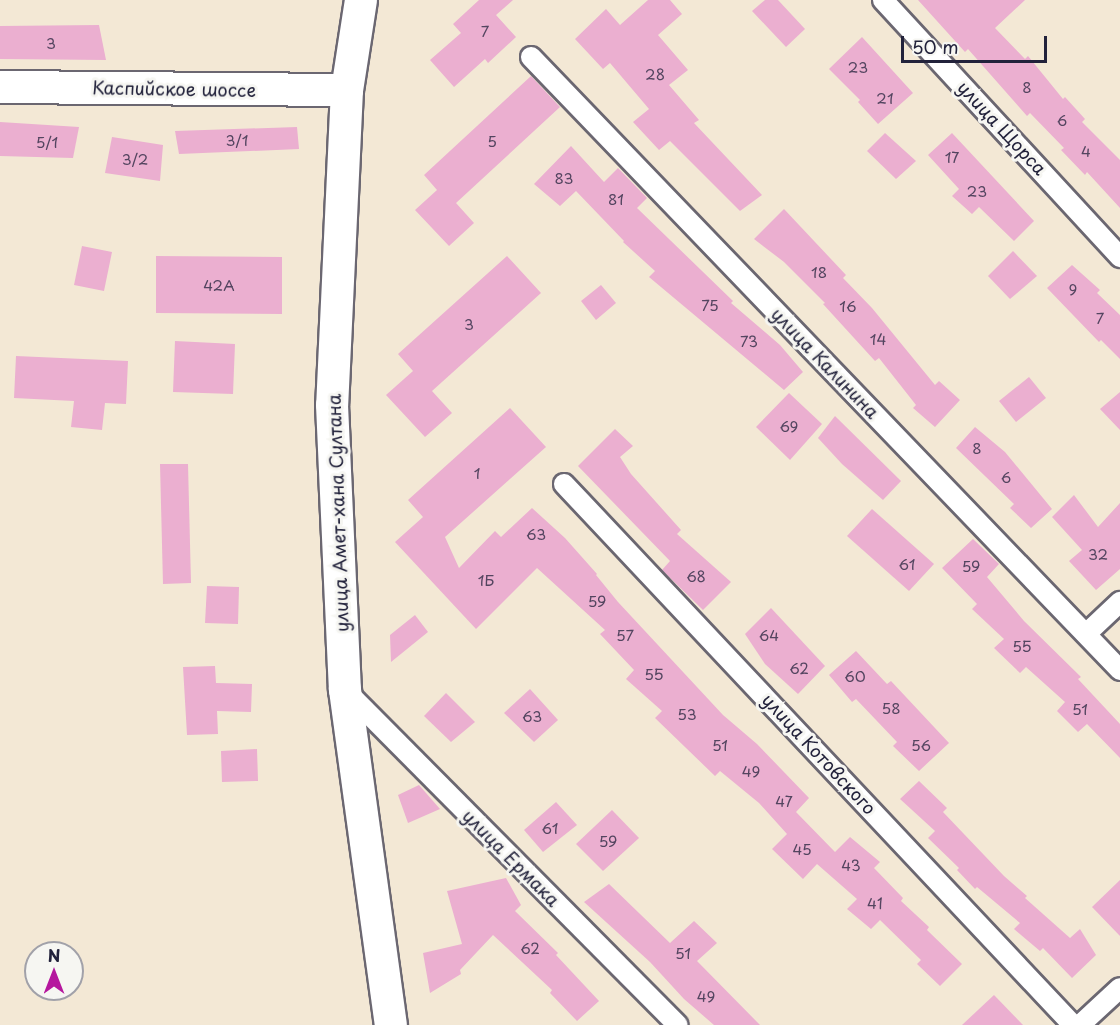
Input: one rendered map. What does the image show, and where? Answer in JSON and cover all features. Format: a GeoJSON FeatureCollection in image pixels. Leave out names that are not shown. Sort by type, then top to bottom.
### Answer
{"type":"FeatureCollection","features":[{"type":"Feature","properties":{"kind":"main road","name":"улица Амет-хана Султана"},"geometry":{"type":"LineString","coordinates":[[361,0],[347,90],[332,405],[345,690],[391,1025]]}},
{"type":"Feature","properties":{"kind":"main road","name":"Каспийское шоссе"},"geometry":{"type":"LineString","coordinates":[[0,87],[347,90]]}},
{"type":"Feature","properties":{"kind":"street","name":"улица Щорса"},"geometry":{"type":"LineString","coordinates":[[883,0],[1120,257]]}},
{"type":"Feature","properties":{"kind":"street","name":"улица Калинина"},"geometry":{"type":"LineString","coordinates":[[531,57],[1120,669]]}},
{"type":"Feature","properties":{"kind":"street","name":"улица Котовского"},"geometry":{"type":"LineString","coordinates":[[564,484],[1073,1025]]}},
{"type":"Feature","properties":{"kind":"street"},"geometry":{"type":"LineString","coordinates":[[1086,634],[1120,602]]}},
{"type":"Feature","properties":{"kind":"street","name":"улица Ермака"},"geometry":{"type":"LineString","coordinates":[[345,690],[678,1025]]}},
{"type":"Feature","properties":{"kind":"street"},"geometry":{"type":"LineString","coordinates":[[1080,1025],[1120,988]]}},
{"type":"Feature","properties":{"kind":"building"},"geometry":{"type":"Polygon","coordinates":[[[479,0],[513,0],[496,15],[516,37],[488,63],[485,59],[454,87],[430,60],[461,33],[453,24],[479,0]]]}},
{"type":"Feature","properties":{"kind":"building"},"geometry":{"type":"Polygon","coordinates":[[[648,0],[670,0],[682,14],[658,35],[688,70],[669,85],[699,120],[694,123],[762,195],[740,211],[670,141],[659,150],[633,122],[649,109],[610,63],[603,69],[575,39],[606,9],[620,25],[648,0]]]}},
{"type":"Feature","properties":{"kind":"building"},"geometry":{"type":"Polygon","coordinates":[[[765,0],[778,0],[805,29],[786,47],[752,11],[765,0]]]}},
{"type":"Feature","properties":{"kind":"building"},"geometry":{"type":"Polygon","coordinates":[[[918,0],[1025,0],[995,28],[1025,59],[1028,56],[1063,99],[1065,97],[1085,119],[1082,122],[1120,160],[1120,208],[1087,172],[1085,175],[1061,150],[1064,148],[1030,113],[1027,116],[968,49],[965,52],[918,0]]]}},
{"type":"Feature","properties":{"kind":"building"},"geometry":{"type":"Polygon","coordinates":[[[99,25],[106,60],[0,59],[0,26],[99,25]]]}},
{"type":"Feature","properties":{"kind":"building"},"geometry":{"type":"Polygon","coordinates":[[[862,37],[913,93],[878,124],[858,102],[860,100],[829,69],[862,37]]]}},
{"type":"Feature","properties":{"kind":"building"},"geometry":{"type":"Polygon","coordinates":[[[531,76],[560,107],[456,203],[474,223],[449,246],[415,210],[437,190],[424,175],[531,76]]]}},
{"type":"Feature","properties":{"kind":"building"},"geometry":{"type":"Polygon","coordinates":[[[0,122],[79,127],[73,158],[0,156],[0,122]]]}},
{"type":"Feature","properties":{"kind":"building"},"geometry":{"type":"Polygon","coordinates":[[[297,127],[299,149],[179,154],[175,131],[297,127]]]}},
{"type":"Feature","properties":{"kind":"building"},"geometry":{"type":"Polygon","coordinates":[[[885,133],[916,161],[896,179],[867,151],[885,133]]]}},
{"type":"Feature","properties":{"kind":"building"},"geometry":{"type":"Polygon","coordinates":[[[952,133],[1034,221],[1014,241],[979,207],[972,214],[952,196],[959,189],[928,155],[952,133]]]}},
{"type":"Feature","properties":{"kind":"building"},"geometry":{"type":"Polygon","coordinates":[[[112,137],[163,145],[160,181],[105,173],[112,137]]]}},
{"type":"Feature","properties":{"kind":"building"},"geometry":{"type":"Polygon","coordinates":[[[571,146],[604,182],[618,168],[647,198],[637,208],[733,301],[731,303],[780,345],[803,372],[784,390],[649,277],[655,271],[623,242],[576,191],[560,206],[534,184],[571,146]]]}},
{"type":"Feature","properties":{"kind":"building"},"geometry":{"type":"Polygon","coordinates":[[[784,209],[846,275],[843,278],[872,308],[935,385],[939,381],[960,400],[935,427],[913,408],[916,405],[879,358],[875,361],[823,304],[825,303],[784,262],[754,239],[784,209]]]}},
{"type":"Feature","properties":{"kind":"building"},"geometry":{"type":"Polygon","coordinates":[[[82,246],[112,252],[104,291],[74,285],[82,246]]]}},
{"type":"Feature","properties":{"kind":"building"},"geometry":{"type":"Polygon","coordinates":[[[1013,251],[1037,276],[1010,299],[988,276],[1013,251]]]}},
{"type":"Feature","properties":{"kind":"building"},"geometry":{"type":"Polygon","coordinates":[[[156,256],[282,257],[282,314],[156,313],[156,256]]]}},
{"type":"Feature","properties":{"kind":"building"},"geometry":{"type":"Polygon","coordinates":[[[507,256],[541,293],[432,391],[452,413],[425,437],[386,395],[413,371],[398,354],[507,256]]]}},
{"type":"Feature","properties":{"kind":"building"},"geometry":{"type":"Polygon","coordinates":[[[1072,265],[1100,290],[1097,293],[1120,315],[1120,359],[1101,340],[1099,342],[1047,288],[1072,265]]]}},
{"type":"Feature","properties":{"kind":"building"},"geometry":{"type":"Polygon","coordinates":[[[601,285],[616,303],[596,320],[581,301],[601,285]]]}},
{"type":"Feature","properties":{"kind":"building"},"geometry":{"type":"Polygon","coordinates":[[[175,341],[235,344],[233,394],[173,392],[175,341]]]}},
{"type":"Feature","properties":{"kind":"building"},"geometry":{"type":"Polygon","coordinates":[[[16,356],[128,361],[126,404],[105,403],[102,430],[71,427],[74,401],[14,398],[16,356]]]}},
{"type":"Feature","properties":{"kind":"building"},"geometry":{"type":"Polygon","coordinates":[[[1029,377],[1046,398],[1016,422],[999,401],[1029,377]]]}},
{"type":"Feature","properties":{"kind":"building"},"geometry":{"type":"Polygon","coordinates":[[[1120,392],[1120,430],[1100,409],[1120,392]]]}},
{"type":"Feature","properties":{"kind":"building"},"geometry":{"type":"Polygon","coordinates":[[[789,393],[822,424],[790,460],[756,427],[789,393]]]}},
{"type":"Feature","properties":{"kind":"building"},"geometry":{"type":"Polygon","coordinates":[[[510,408],[546,447],[445,537],[459,568],[495,531],[501,537],[532,508],[565,538],[618,602],[723,715],[757,744],[809,798],[796,812],[835,852],[850,837],[880,862],[874,868],[903,898],[901,901],[929,927],[927,930],[962,964],[940,986],[917,964],[921,960],[880,920],[871,929],[847,909],[857,899],[817,864],[803,879],[772,849],[787,834],[759,803],[720,771],[715,776],[655,718],[662,711],[626,679],[634,670],[600,634],[605,630],[537,568],[476,629],[395,542],[423,517],[408,500],[510,408]]]}},
{"type":"Feature","properties":{"kind":"building"},"geometry":{"type":"Polygon","coordinates":[[[835,416],[901,481],[883,500],[842,464],[818,438],[835,416]]]}},
{"type":"Feature","properties":{"kind":"building"},"geometry":{"type":"Polygon","coordinates":[[[975,427],[1005,452],[1052,509],[1031,528],[1010,508],[1014,504],[956,448],[975,427]]]}},
{"type":"Feature","properties":{"kind":"building"},"geometry":{"type":"Polygon","coordinates":[[[615,429],[633,446],[620,457],[631,474],[681,530],[677,534],[731,582],[703,610],[662,570],[670,561],[578,466],[615,429]]]}},
{"type":"Feature","properties":{"kind":"building"},"geometry":{"type":"Polygon","coordinates":[[[160,464],[188,464],[191,583],[163,584],[160,464]]]}},
{"type":"Feature","properties":{"kind":"building"},"geometry":{"type":"Polygon","coordinates":[[[1074,495],[1098,527],[1120,503],[1120,569],[1096,590],[1069,561],[1082,550],[1052,517],[1074,495]]]}},
{"type":"Feature","properties":{"kind":"building"},"geometry":{"type":"Polygon","coordinates":[[[872,509],[934,564],[909,591],[847,536],[872,509]]]}},
{"type":"Feature","properties":{"kind":"building"},"geometry":{"type":"Polygon","coordinates":[[[973,539],[999,564],[987,577],[1024,621],[1081,677],[1078,679],[1120,724],[1120,758],[1087,724],[1078,732],[1057,711],[1065,702],[1026,667],[1020,673],[994,648],[1004,639],[972,609],[977,604],[942,568],[973,539]]]}},
{"type":"Feature","properties":{"kind":"building"},"geometry":{"type":"Polygon","coordinates":[[[207,586],[239,587],[238,624],[205,623],[207,586]]]}},
{"type":"Feature","properties":{"kind":"building"},"geometry":{"type":"Polygon","coordinates":[[[771,608],[825,666],[798,694],[765,664],[745,634],[771,608]]]}},
{"type":"Feature","properties":{"kind":"building"},"geometry":{"type":"Polygon","coordinates":[[[415,615],[428,632],[391,662],[390,635],[415,615]]]}},
{"type":"Feature","properties":{"kind":"building"},"geometry":{"type":"Polygon","coordinates":[[[856,651],[887,684],[891,681],[949,743],[919,771],[893,746],[897,742],[856,699],[852,702],[829,675],[856,651]]]}},
{"type":"Feature","properties":{"kind":"building"},"geometry":{"type":"Polygon","coordinates":[[[215,666],[216,683],[252,684],[251,712],[217,711],[218,734],[187,735],[183,667],[215,666]]]}},
{"type":"Feature","properties":{"kind":"building"},"geometry":{"type":"Polygon","coordinates":[[[530,689],[558,720],[534,742],[504,713],[530,689]]]}},
{"type":"Feature","properties":{"kind":"building"},"geometry":{"type":"Polygon","coordinates":[[[446,693],[475,722],[451,742],[424,716],[446,693]]]}},
{"type":"Feature","properties":{"kind":"building"},"geometry":{"type":"Polygon","coordinates":[[[257,749],[258,781],[222,782],[221,751],[257,749]]]}},
{"type":"Feature","properties":{"kind":"building"},"geometry":{"type":"Polygon","coordinates":[[[919,781],[947,808],[943,812],[1004,876],[1027,896],[1025,898],[1070,938],[1080,929],[1096,955],[1072,978],[1043,948],[1040,951],[1014,929],[1020,923],[977,887],[975,889],[957,870],[959,868],[928,838],[935,831],[900,799],[919,781]]]}},
{"type":"Feature","properties":{"kind":"building"},"geometry":{"type":"Polygon","coordinates":[[[419,785],[440,809],[408,823],[398,795],[419,785]]]}},
{"type":"Feature","properties":{"kind":"building"},"geometry":{"type":"Polygon","coordinates":[[[556,802],[577,825],[543,852],[524,830],[556,802]]]}},
{"type":"Feature","properties":{"kind":"building"},"geometry":{"type":"Polygon","coordinates":[[[612,810],[639,838],[603,871],[576,844],[612,810]]]}},
{"type":"Feature","properties":{"kind":"building"},"geometry":{"type":"Polygon","coordinates":[[[506,878],[521,905],[515,911],[558,953],[556,955],[599,1001],[577,1021],[550,993],[552,990],[493,935],[460,970],[461,974],[430,993],[423,953],[462,944],[447,891],[506,878]]]}},
{"type":"Feature","properties":{"kind":"building"},"geometry":{"type":"Polygon","coordinates":[[[1120,880],[1120,936],[1092,907],[1120,880]]]}},
{"type":"Feature","properties":{"kind":"building"},"geometry":{"type":"Polygon","coordinates":[[[609,884],[670,943],[694,921],[717,943],[697,961],[760,1025],[714,1025],[684,999],[650,962],[584,902],[609,884]]]}},
{"type":"Feature","properties":{"kind":"building"},"geometry":{"type":"Polygon","coordinates":[[[994,995],[1023,1025],[962,1025],[994,995]]]}}]}
